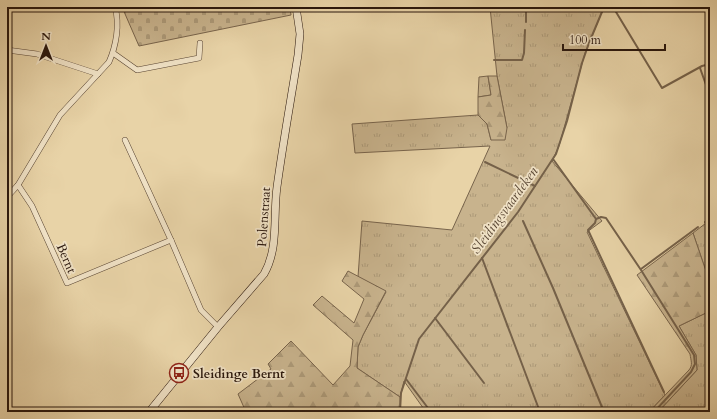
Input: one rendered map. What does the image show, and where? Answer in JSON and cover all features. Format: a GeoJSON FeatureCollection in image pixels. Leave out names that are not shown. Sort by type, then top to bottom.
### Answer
{"type":"FeatureCollection","features":[{"type":"Feature","properties":{"kind":"main road","name":"Polenstraat"},"geometry":{"type":"LineString","coordinates":[[149,412],[218,327],[264,274],[272,256],[277,189],[298,55],[300,34],[296,7]]}},
{"type":"Feature","properties":{"kind":"street"},"geometry":{"type":"LineString","coordinates":[[7,197],[18,185],[60,115],[109,62],[113,53],[117,28],[115,7]]}},
{"type":"Feature","properties":{"kind":"street"},"geometry":{"type":"LineString","coordinates":[[113,53],[137,70],[199,58],[200,43]]}},
{"type":"Feature","properties":{"kind":"street"},"geometry":{"type":"LineString","coordinates":[[7,50],[37,54],[98,74]]}},
{"type":"Feature","properties":{"kind":"street"},"geometry":{"type":"LineString","coordinates":[[125,140],[202,310],[218,327]]}},
{"type":"Feature","properties":{"kind":"street","name":"Bernt"},"geometry":{"type":"LineString","coordinates":[[18,185],[32,206],[66,283],[171,240]]}},
{"type":"Feature","properties":{"kind":"green space"},"geometry":{"type":"Polygon","coordinates":[[[122,7],[290,7],[291,15],[139,46],[122,7]]]}},
{"type":"Feature","properties":{"kind":"green space"},"geometry":{"type":"Polygon","coordinates":[[[490,7],[604,7],[585,53],[559,146],[552,161],[602,221],[587,232],[665,395],[649,412],[426,412],[404,381],[400,397],[357,368],[358,347],[386,292],[358,277],[362,221],[452,230],[490,146],[355,153],[352,124],[478,115],[487,124],[491,140],[507,128],[497,76],[490,7]]]}},
{"type":"Feature","properties":{"kind":"green space"},"geometry":{"type":"Polygon","coordinates":[[[488,76],[491,95],[478,97],[479,77],[488,76]]]}},
{"type":"Feature","properties":{"kind":"green space"},"geometry":{"type":"Polygon","coordinates":[[[488,76],[497,76],[507,128],[505,140],[491,140],[487,124],[478,115],[478,97],[491,95],[488,76]]]}},
{"type":"Feature","properties":{"kind":"green space"},"geometry":{"type":"Polygon","coordinates":[[[710,220],[710,283],[693,233],[710,220]]]}},
{"type":"Feature","properties":{"kind":"green space"},"geometry":{"type":"Polygon","coordinates":[[[693,233],[710,283],[710,311],[679,326],[696,355],[697,370],[658,412],[649,412],[689,370],[691,363],[690,354],[637,275],[693,233]]]}},
{"type":"Feature","properties":{"kind":"green space"},"geometry":{"type":"Polygon","coordinates":[[[348,271],[386,291],[358,347],[357,368],[400,397],[400,412],[246,412],[238,394],[271,369],[268,364],[291,341],[333,385],[350,366],[353,340],[313,305],[322,296],[354,323],[364,299],[342,281],[348,271]]]}},
{"type":"Feature","properties":{"kind":"green space"},"geometry":{"type":"Polygon","coordinates":[[[710,311],[710,412],[658,412],[697,370],[696,355],[679,326],[710,311]]]}},
{"type":"Feature","properties":{"kind":"waterway"},"geometry":{"type":"LineString","coordinates":[[526,7],[526,22]]}},
{"type":"Feature","properties":{"kind":"waterway","name":"Sleidingsvaardeken"},"geometry":{"type":"LineString","coordinates":[[400,412],[401,393],[419,339],[518,212],[556,154],[567,121],[582,63],[604,7]]}},
{"type":"Feature","properties":{"kind":"waterway"},"geometry":{"type":"LineString","coordinates":[[613,7],[662,88],[702,66],[710,64]]}},
{"type":"Feature","properties":{"kind":"waterway"},"geometry":{"type":"LineString","coordinates":[[494,60],[522,60],[524,53],[525,30]]}},
{"type":"Feature","properties":{"kind":"waterway"},"geometry":{"type":"LineString","coordinates":[[700,68],[710,96]]}},
{"type":"Feature","properties":{"kind":"waterway"},"geometry":{"type":"LineString","coordinates":[[553,159],[596,219],[601,217],[606,218],[641,270],[694,355],[695,364],[691,372],[654,412]]}},
{"type":"Feature","properties":{"kind":"waterway"},"geometry":{"type":"LineString","coordinates":[[485,162],[535,186]]}},
{"type":"Feature","properties":{"kind":"waterway"},"geometry":{"type":"LineString","coordinates":[[596,219],[595,223],[588,230],[664,392]]}},
{"type":"Feature","properties":{"kind":"waterway"},"geometry":{"type":"LineString","coordinates":[[705,222],[710,219]]}},
{"type":"Feature","properties":{"kind":"waterway"},"geometry":{"type":"LineString","coordinates":[[523,221],[553,288],[604,412]]}},
{"type":"Feature","properties":{"kind":"waterway"},"geometry":{"type":"LineString","coordinates":[[641,269],[698,227]]}},
{"type":"Feature","properties":{"kind":"waterway"},"geometry":{"type":"LineString","coordinates":[[482,258],[540,412]]}},
{"type":"Feature","properties":{"kind":"waterway"},"geometry":{"type":"LineString","coordinates":[[435,318],[484,383]]}},
{"type":"Feature","properties":{"kind":"waterway"},"geometry":{"type":"LineString","coordinates":[[406,379],[431,412]]}},
{"type":"Feature","properties":{"kind":"place","name":"Sleidinge Bernt"},"geometry":{"type":"Point","coordinates":[179,373]}}]}
